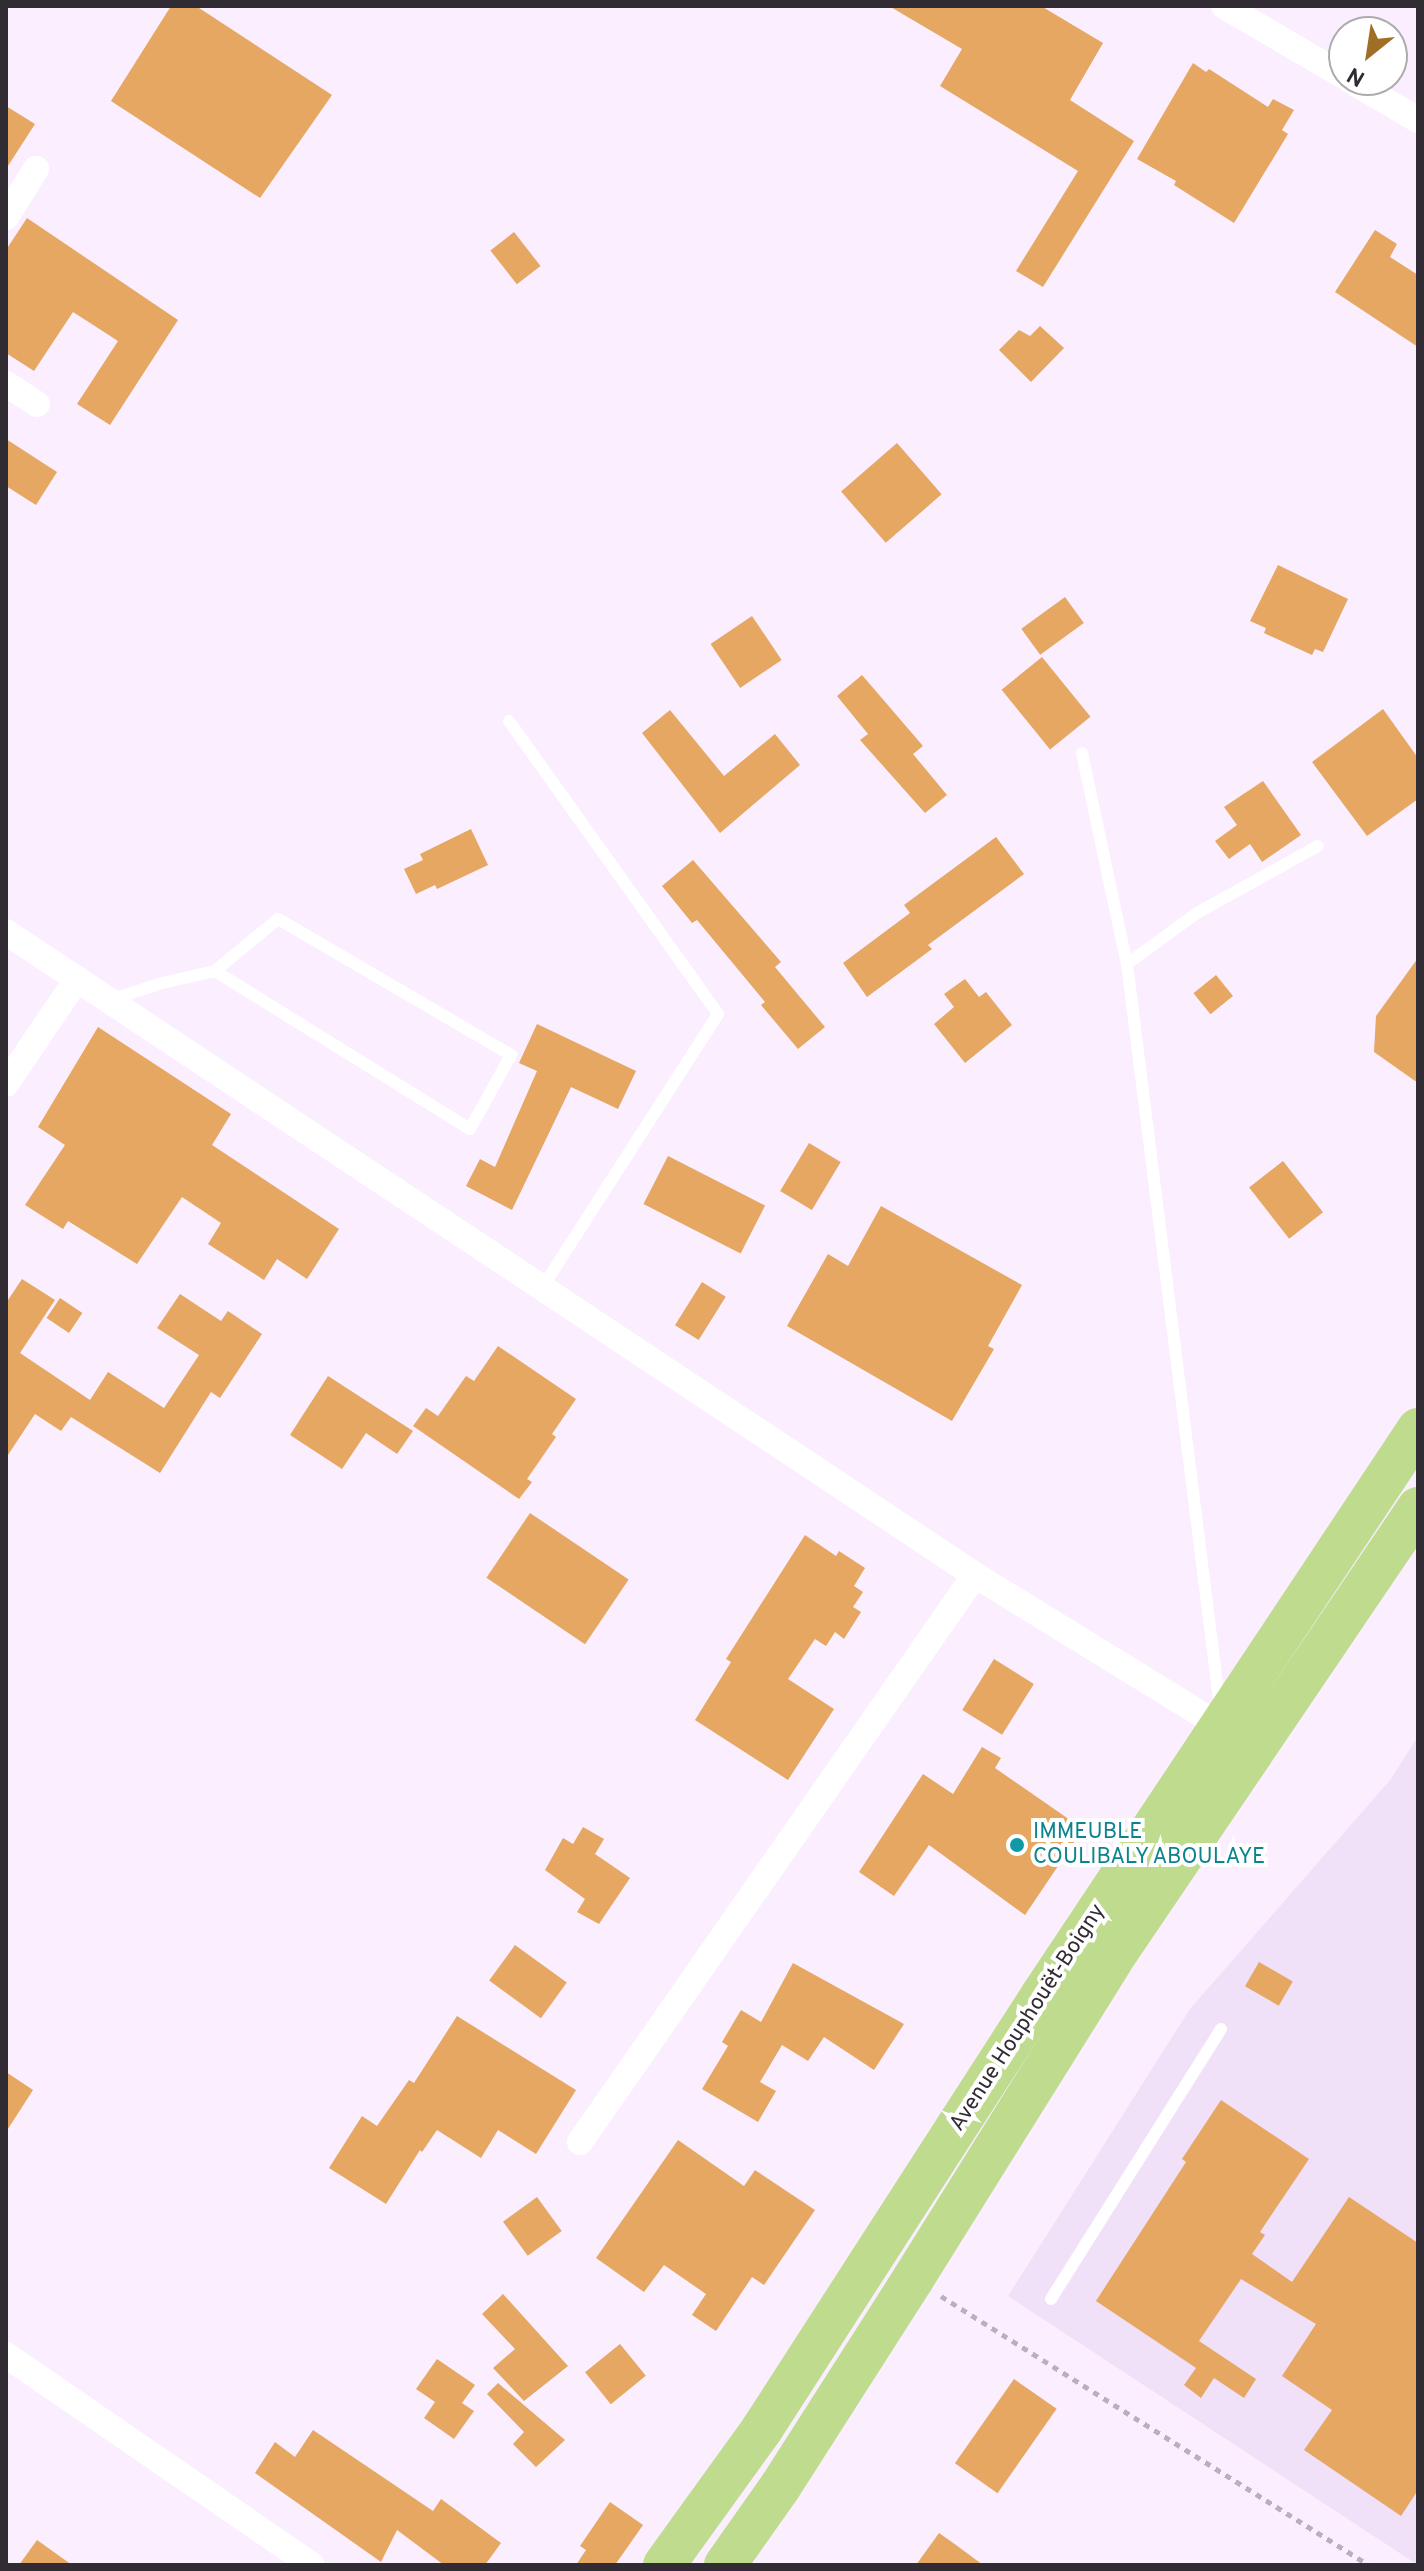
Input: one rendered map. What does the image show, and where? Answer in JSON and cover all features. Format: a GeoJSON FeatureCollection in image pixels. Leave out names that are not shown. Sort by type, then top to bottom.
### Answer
{"type":"FeatureCollection","features":[{"type":"Feature","properties":{"kind":"highway","name":"Avenue Houphouët-Boigny"},"geometry":{"type":"LineString","coordinates":[[664,2565],[762,2429],[1041,1996],[1418,1429]]}},
{"type":"Feature","properties":{"kind":"highway","name":"Avenue Houphouët-Boigny"},"geometry":{"type":"LineString","coordinates":[[725,2565],[780,2487],[1112,1960],[1418,1508]]}},
{"type":"Feature","properties":{"kind":"street"},"geometry":{"type":"LineString","coordinates":[[1224,6],[1328,67]]}},
{"type":"Feature","properties":{"kind":"street"},"geometry":{"type":"LineString","coordinates":[[1377,96],[1418,120]]}},
{"type":"Feature","properties":{"kind":"street"},"geometry":{"type":"LineString","coordinates":[[6,217],[36,169]]}},
{"type":"Feature","properties":{"kind":"street"},"geometry":{"type":"LineString","coordinates":[[6,384],[37,404]]}},
{"type":"Feature","properties":{"kind":"street"},"geometry":{"type":"LineString","coordinates":[[6,932],[975,1575],[1222,1727]]}},
{"type":"Feature","properties":{"kind":"street"},"geometry":{"type":"LineString","coordinates":[[6,1084],[77,979]]}},
{"type":"Feature","properties":{"kind":"street"},"geometry":{"type":"LineString","coordinates":[[580,2142],[975,1575]]}},
{"type":"Feature","properties":{"kind":"street"},"geometry":{"type":"LineString","coordinates":[[6,2355],[312,2565]]}},
{"type":"Feature","properties":{"kind":"lane"},"geometry":{"type":"LineString","coordinates":[[509,721],[718,1014],[542,1288]]}},
{"type":"Feature","properties":{"kind":"lane"},"geometry":{"type":"LineString","coordinates":[[1082,753],[1127,964],[1222,1727]]}},
{"type":"Feature","properties":{"kind":"lane"},"geometry":{"type":"LineString","coordinates":[[1127,964],[1197,913],[1318,846]]}},
{"type":"Feature","properties":{"kind":"lane"},"geometry":{"type":"LineString","coordinates":[[109,1000],[162,983],[215,971],[278,919],[511,1055],[470,1129],[215,971]]}},
{"type":"Feature","properties":{"kind":"lane"},"geometry":{"type":"LineString","coordinates":[[1051,2299],[1221,2029]]}},
{"type":"Feature","properties":{"kind":"path"},"geometry":{"type":"LineString","coordinates":[[913,2279],[1369,2565]]}},
{"type":"Feature","properties":{"kind":"shaded area"},"geometry":{"type":"Polygon","coordinates":[[[1418,1736],[1418,2565],[1008,2296],[1190,2009],[1391,1779],[1418,1736]]]}},
{"type":"Feature","properties":{"kind":"building"},"geometry":{"type":"Polygon","coordinates":[[[171,6],[196,6],[332,95],[260,198],[111,101],[171,6]]]}},
{"type":"Feature","properties":{"kind":"building"},"geometry":{"type":"Polygon","coordinates":[[[889,6],[1041,6],[1103,43],[1070,100],[1134,141],[1043,287],[1016,271],[1078,171],[940,86],[962,49],[889,6]]]}},
{"type":"Feature","properties":{"kind":"building"},"geometry":{"type":"Polygon","coordinates":[[[1193,63],[1206,72],[1209,69],[1268,107],[1273,99],[1294,110],[1282,130],[1288,134],[1234,223],[1174,185],[1176,181],[1137,159],[1193,63]]]}},
{"type":"Feature","properties":{"kind":"building"},"geometry":{"type":"Polygon","coordinates":[[[6,106],[35,124],[6,169],[6,106]]]}},
{"type":"Feature","properties":{"kind":"building"},"geometry":{"type":"Polygon","coordinates":[[[27,218],[178,320],[110,425],[77,404],[118,341],[73,312],[34,371],[6,353],[6,250],[27,218]]]}},
{"type":"Feature","properties":{"kind":"building"},"geometry":{"type":"Polygon","coordinates":[[[1375,230],[1397,244],[1390,257],[1418,275],[1418,347],[1335,292],[1375,230]]]}},
{"type":"Feature","properties":{"kind":"building"},"geometry":{"type":"Polygon","coordinates":[[[514,232],[540,266],[517,284],[490,250],[514,232]]]}},
{"type":"Feature","properties":{"kind":"building"},"geometry":{"type":"Polygon","coordinates":[[[1040,326],[1064,348],[1031,382],[999,350],[1019,330],[1030,336],[1040,326]]]}},
{"type":"Feature","properties":{"kind":"building"},"geometry":{"type":"Polygon","coordinates":[[[6,439],[57,472],[36,505],[6,486],[6,439]]]}},
{"type":"Feature","properties":{"kind":"building"},"geometry":{"type":"Polygon","coordinates":[[[897,443],[942,494],[886,543],[841,492],[897,443]]]}},
{"type":"Feature","properties":{"kind":"building"},"geometry":{"type":"Polygon","coordinates":[[[1278,565],[1348,599],[1323,652],[1315,649],[1312,655],[1264,633],[1266,628],[1250,621],[1278,565]]]}},
{"type":"Feature","properties":{"kind":"building"},"geometry":{"type":"Polygon","coordinates":[[[1065,597],[1084,623],[1040,655],[1021,629],[1065,597]]]}},
{"type":"Feature","properties":{"kind":"building"},"geometry":{"type":"Polygon","coordinates":[[[752,616],[782,660],[740,688],[711,644],[752,616]]]}},
{"type":"Feature","properties":{"kind":"building"},"geometry":{"type":"Polygon","coordinates":[[[1042,657],[1090,717],[1050,750],[1002,690],[1042,657]]]}},
{"type":"Feature","properties":{"kind":"building"},"geometry":{"type":"Polygon","coordinates":[[[862,675],[923,746],[913,754],[947,795],[925,813],[860,740],[868,734],[837,696],[862,675]]]}},
{"type":"Feature","properties":{"kind":"building"},"geometry":{"type":"Polygon","coordinates":[[[1383,709],[1418,758],[1418,799],[1367,836],[1312,762],[1383,709]]]}},
{"type":"Feature","properties":{"kind":"building"},"geometry":{"type":"Polygon","coordinates":[[[670,710],[724,776],[775,734],[800,765],[720,833],[642,733],[670,710]]]}},
{"type":"Feature","properties":{"kind":"building"},"geometry":{"type":"Polygon","coordinates":[[[1263,781],[1301,835],[1262,862],[1250,844],[1229,859],[1215,841],[1237,825],[1224,807],[1263,781]]]}},
{"type":"Feature","properties":{"kind":"building"},"geometry":{"type":"Polygon","coordinates":[[[471,829],[488,865],[437,889],[435,885],[416,894],[404,869],[423,860],[420,854],[471,829]]]}},
{"type":"Feature","properties":{"kind":"building"},"geometry":{"type":"Polygon","coordinates":[[[996,837],[1024,874],[928,945],[932,949],[867,997],[843,963],[910,913],[904,905],[996,837]]]}},
{"type":"Feature","properties":{"kind":"building"},"geometry":{"type":"Polygon","coordinates":[[[693,860],[781,962],[775,967],[825,1027],[798,1049],[761,1005],[765,1002],[697,920],[692,923],[662,886],[693,860]]]}},
{"type":"Feature","properties":{"kind":"building"},"geometry":{"type":"Polygon","coordinates":[[[1418,958],[1418,1083],[1374,1052],[1376,1016],[1418,958]]]}},
{"type":"Feature","properties":{"kind":"building"},"geometry":{"type":"Polygon","coordinates":[[[1216,975],[1233,996],[1210,1014],[1193,993],[1216,975]]]}},
{"type":"Feature","properties":{"kind":"building"},"geometry":{"type":"Polygon","coordinates":[[[965,979],[979,997],[986,992],[1012,1025],[965,1063],[934,1024],[954,1007],[944,994],[965,979]]]}},
{"type":"Feature","properties":{"kind":"building"},"geometry":{"type":"Polygon","coordinates":[[[537,1024],[636,1071],[618,1109],[571,1087],[512,1210],[466,1186],[480,1159],[495,1167],[537,1071],[519,1063],[537,1024]]]}},
{"type":"Feature","properties":{"kind":"building"},"geometry":{"type":"Polygon","coordinates":[[[98,1027],[231,1114],[212,1145],[339,1229],[307,1279],[277,1259],[264,1280],[208,1244],[221,1223],[182,1197],[137,1264],[68,1221],[63,1229],[25,1205],[65,1145],[38,1127],[98,1027]]]}},
{"type":"Feature","properties":{"kind":"building"},"geometry":{"type":"Polygon","coordinates":[[[809,1143],[841,1162],[812,1210],[780,1191],[809,1143]]]}},
{"type":"Feature","properties":{"kind":"building"},"geometry":{"type":"Polygon","coordinates":[[[668,1156],[765,1205],[741,1254],[643,1204],[668,1156]]]}},
{"type":"Feature","properties":{"kind":"building"},"geometry":{"type":"Polygon","coordinates":[[[1283,1161],[1323,1212],[1289,1239],[1249,1187],[1283,1161]]]}},
{"type":"Feature","properties":{"kind":"building"},"geometry":{"type":"Polygon","coordinates":[[[881,1206],[1022,1285],[988,1346],[994,1349],[952,1421],[787,1326],[828,1254],[848,1266],[881,1206]]]}},
{"type":"Feature","properties":{"kind":"building"},"geometry":{"type":"Polygon","coordinates":[[[22,1279],[55,1300],[20,1353],[90,1400],[108,1372],[164,1408],[199,1355],[157,1328],[180,1294],[221,1321],[228,1311],[262,1334],[220,1398],[211,1392],[160,1473],[71,1417],[61,1431],[35,1414],[6,1458],[6,1303],[22,1279]]]}},
{"type":"Feature","properties":{"kind":"building"},"geometry":{"type":"Polygon","coordinates":[[[702,1282],[726,1297],[699,1340],[675,1325],[702,1282]]]}},
{"type":"Feature","properties":{"kind":"building"},"geometry":{"type":"Polygon","coordinates":[[[60,1298],[82,1313],[69,1333],[47,1318],[60,1298]]]}},
{"type":"Feature","properties":{"kind":"building"},"geometry":{"type":"Polygon","coordinates":[[[498,1346],[576,1399],[552,1434],[556,1437],[527,1479],[532,1482],[519,1499],[413,1426],[426,1408],[438,1416],[466,1376],[474,1381],[498,1346]]]}},
{"type":"Feature","properties":{"kind":"building"},"geometry":{"type":"Polygon","coordinates":[[[328,1376],[413,1431],[397,1454],[366,1433],[342,1469],[290,1435],[328,1376]]]}},
{"type":"Feature","properties":{"kind":"building"},"geometry":{"type":"Polygon","coordinates":[[[530,1513],[629,1580],[585,1644],[486,1578],[530,1513]]]}},
{"type":"Feature","properties":{"kind":"building"},"geometry":{"type":"Polygon","coordinates":[[[805,1535],[836,1556],[839,1551],[865,1568],[854,1586],[863,1592],[853,1607],[861,1612],[844,1639],[835,1632],[826,1646],[815,1639],[788,1679],[834,1709],[788,1780],[695,1720],[731,1662],[726,1659],[805,1535]]]}},
{"type":"Feature","properties":{"kind":"building"},"geometry":{"type":"Polygon","coordinates":[[[994,1659],[1034,1684],[1002,1735],[962,1710],[994,1659]]]}},
{"type":"Feature","properties":{"kind":"building"},"geometry":{"type":"Polygon","coordinates":[[[982,1747],[1001,1758],[995,1768],[1083,1829],[1025,1915],[929,1845],[894,1896],[859,1872],[923,1774],[953,1794],[982,1747]]]}},
{"type":"Feature","properties":{"kind":"building"},"geometry":{"type":"Polygon","coordinates":[[[583,1827],[604,1839],[595,1854],[630,1878],[599,1924],[577,1912],[585,1899],[545,1870],[563,1838],[573,1844],[583,1827]]]}},
{"type":"Feature","properties":{"kind":"building"},"geometry":{"type":"Polygon","coordinates":[[[515,1945],[567,1983],[541,2018],[489,1981],[515,1945]]]}},
{"type":"Feature","properties":{"kind":"building"},"geometry":{"type":"Polygon","coordinates":[[[1259,1962],[1293,1981],[1279,2006],[1245,1986],[1259,1962]]]}},
{"type":"Feature","properties":{"kind":"building"},"geometry":{"type":"Polygon","coordinates":[[[793,1963],[904,2024],[874,2070],[824,2037],[808,2061],[782,2045],[760,2082],[776,2091],[758,2122],[702,2089],[728,2046],[722,2042],[741,2010],[761,2022],[793,1963]]]}},
{"type":"Feature","properties":{"kind":"building"},"geometry":{"type":"Polygon","coordinates":[[[457,2016],[576,2090],[536,2154],[498,2130],[481,2158],[437,2130],[422,2152],[420,2150],[386,2204],[329,2168],[362,2116],[377,2126],[409,2080],[414,2083],[457,2016]]]}},
{"type":"Feature","properties":{"kind":"building"},"geometry":{"type":"Polygon","coordinates":[[[6,2072],[33,2090],[6,2132],[6,2072]]]}},
{"type":"Feature","properties":{"kind":"building"},"geometry":{"type":"Polygon","coordinates":[[[1221,2100],[1309,2159],[1260,2232],[1265,2235],[1252,2254],[1292,2282],[1349,2197],[1418,2243],[1418,2490],[1401,2516],[1304,2450],[1332,2410],[1282,2376],[1316,2324],[1241,2279],[1199,2341],[1256,2379],[1244,2398],[1214,2378],[1201,2398],[1184,2385],[1196,2368],[1096,2301],[1186,2162],[1182,2159],[1221,2100]]]}},
{"type":"Feature","properties":{"kind":"building"},"geometry":{"type":"Polygon","coordinates":[[[678,2140],[744,2186],[755,2170],[815,2210],[764,2285],[752,2277],[716,2331],[692,2315],[706,2294],[664,2265],[644,2292],[596,2258],[678,2140]]]}},
{"type":"Feature","properties":{"kind":"building"},"geometry":{"type":"Polygon","coordinates":[[[537,2197],[562,2231],[528,2256],[503,2222],[537,2197]]]}},
{"type":"Feature","properties":{"kind":"building"},"geometry":{"type":"Polygon","coordinates":[[[503,2294],[568,2366],[524,2401],[493,2368],[515,2349],[482,2314],[503,2294]]]}},
{"type":"Feature","properties":{"kind":"building"},"geometry":{"type":"Polygon","coordinates":[[[620,2344],[646,2376],[611,2404],[585,2372],[620,2344]]]}},
{"type":"Feature","properties":{"kind":"building"},"geometry":{"type":"Polygon","coordinates":[[[437,2359],[475,2385],[462,2403],[474,2411],[454,2439],[424,2418],[435,2402],[416,2389],[437,2359]]]}},
{"type":"Feature","properties":{"kind":"building"},"geometry":{"type":"Polygon","coordinates":[[[1014,2379],[1057,2409],[998,2493],[955,2463],[1014,2379]]]}},
{"type":"Feature","properties":{"kind":"building"},"geometry":{"type":"Polygon","coordinates":[[[498,2383],[565,2440],[536,2467],[513,2444],[524,2432],[487,2394],[498,2383]]]}},
{"type":"Feature","properties":{"kind":"building"},"geometry":{"type":"Polygon","coordinates":[[[313,2430],[433,2511],[441,2499],[501,2543],[485,2565],[444,2565],[397,2530],[381,2562],[255,2473],[275,2442],[295,2457],[313,2430]]]}},
{"type":"Feature","properties":{"kind":"building"},"geometry":{"type":"Polygon","coordinates":[[[610,2502],[643,2525],[615,2565],[576,2565],[586,2550],[580,2546],[610,2502]]]}},
{"type":"Feature","properties":{"kind":"building"},"geometry":{"type":"Polygon","coordinates":[[[939,2533],[956,2545],[983,2565],[916,2565],[939,2533]]]}},
{"type":"Feature","properties":{"kind":"building"},"geometry":{"type":"Polygon","coordinates":[[[37,2540],[72,2565],[19,2565],[37,2540]]]}},
{"type":"Feature","properties":{"kind":"place","name":"IMMEUBLE COULIBALY ABOULAYE"},"geometry":{"type":"Point","coordinates":[1017,1845]}}]}
